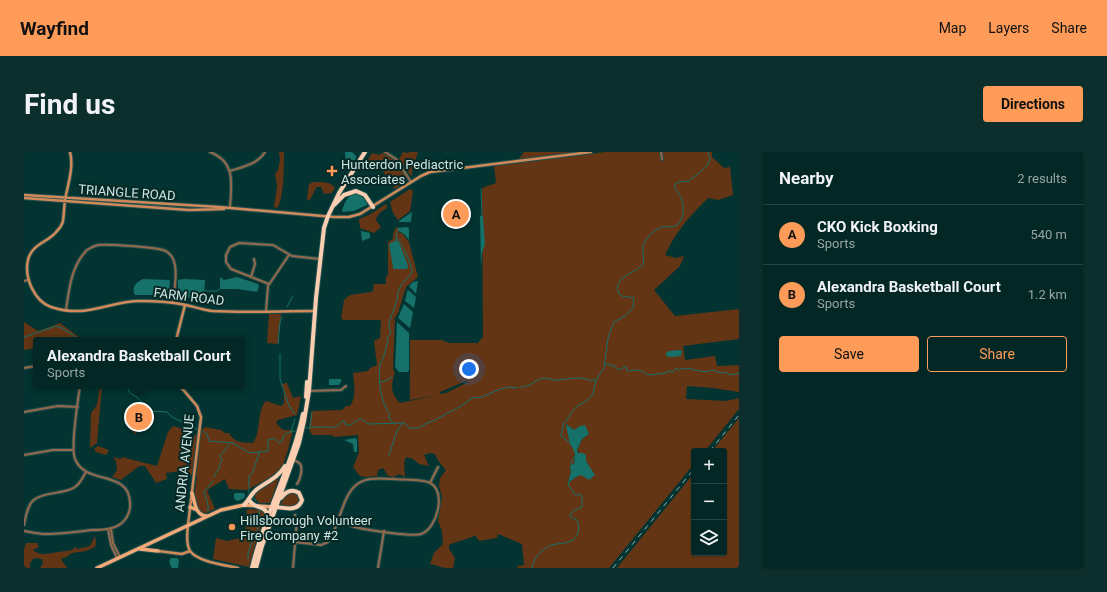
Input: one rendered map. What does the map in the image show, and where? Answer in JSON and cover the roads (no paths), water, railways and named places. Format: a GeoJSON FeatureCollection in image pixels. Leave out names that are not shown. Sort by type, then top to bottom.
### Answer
{"type":"FeatureCollection","features":[{"type":"Feature","properties":{"kind":"highway"},"geometry":{"type":"LineString","coordinates":[[244,505],[254,491],[280,473],[291,460],[304,410],[323,237],[331,208],[363,153]]}},
{"type":"Feature","properties":{"kind":"highway"},"geometry":{"type":"LineString","coordinates":[[331,208],[344,194],[356,191],[365,195],[373,207]]}},
{"type":"Feature","properties":{"kind":"highway"},"geometry":{"type":"LineString","coordinates":[[256,568],[275,506],[302,432],[309,391],[312,344]]}},
{"type":"Feature","properties":{"kind":"highway"},"geometry":{"type":"LineString","coordinates":[[252,568],[267,521],[275,506],[289,491],[297,492],[301,498],[301,502],[295,508],[290,509],[275,506]]}},
{"type":"Feature","properties":{"kind":"highway"},"geometry":{"type":"LineString","coordinates":[[249,500],[253,505],[266,511],[267,521]]}},
{"type":"Feature","properties":{"kind":"main road"},"geometry":{"type":"LineString","coordinates":[[192,493],[197,510],[201,515],[210,515]]}},
{"type":"Feature","properties":{"kind":"main road"},"geometry":{"type":"LineString","coordinates":[[97,568],[227,508],[244,505],[275,506]]}},
{"type":"Feature","properties":{"kind":"main road"},"geometry":{"type":"LineString","coordinates":[[190,507],[197,510]]}},
{"type":"Feature","properties":{"kind":"main road"},"geometry":{"type":"LineString","coordinates":[[136,550],[158,551]]}},
{"type":"Feature","properties":{"kind":"street"},"geometry":{"type":"LineString","coordinates":[[24,281],[28,280],[27,268],[29,256],[38,244],[59,230],[63,220],[72,165],[70,152]]}},
{"type":"Feature","properties":{"kind":"street"},"geometry":{"type":"LineString","coordinates":[[210,152],[216,154],[224,161],[230,171],[232,180],[229,208]]}},
{"type":"Feature","properties":{"kind":"street"},"geometry":{"type":"LineString","coordinates":[[230,171],[256,161],[265,152]]}},
{"type":"Feature","properties":{"kind":"street"},"geometry":{"type":"LineString","coordinates":[[385,152],[396,159],[412,182]]}},
{"type":"Feature","properties":{"kind":"street","name":"TRIANGLE ROAD"},"geometry":{"type":"LineString","coordinates":[[24,195],[343,217],[355,216],[373,207],[426,173],[591,152]]}},
{"type":"Feature","properties":{"kind":"street"},"geometry":{"type":"LineString","coordinates":[[661,152],[662,159]]}},
{"type":"Feature","properties":{"kind":"street","name":"TRIANGLE ROAD"},"geometry":{"type":"LineString","coordinates":[[24,198],[189,210],[229,208]]}},
{"type":"Feature","properties":{"kind":"street"},"geometry":{"type":"LineString","coordinates":[[269,284],[233,271],[228,266],[226,260],[228,249],[232,245],[242,242],[273,245],[294,257],[320,259]]}},
{"type":"Feature","properties":{"kind":"street"},"geometry":{"type":"LineString","coordinates":[[66,310],[75,269],[87,251],[100,245],[158,249],[167,252],[173,258],[175,266],[173,303]]}},
{"type":"Feature","properties":{"kind":"street"},"geometry":{"type":"LineString","coordinates":[[266,311],[266,299],[269,284],[289,255]]}},
{"type":"Feature","properties":{"kind":"street"},"geometry":{"type":"LineString","coordinates":[[251,277],[255,264],[254,260]]}},
{"type":"Feature","properties":{"kind":"street","name":"FARM ROAD"},"geometry":{"type":"LineString","coordinates":[[28,280],[33,290],[42,301],[50,307],[66,310],[95,310],[133,301],[173,303],[212,311],[315,312]]}},
{"type":"Feature","properties":{"kind":"street"},"geometry":{"type":"LineString","coordinates":[[177,337],[186,305]]}},
{"type":"Feature","properties":{"kind":"street"},"geometry":{"type":"LineString","coordinates":[[309,391],[341,390],[346,386]]}},
{"type":"Feature","properties":{"kind":"street"},"geometry":{"type":"LineString","coordinates":[[24,531],[46,534],[109,529],[119,525],[128,516],[130,505],[128,494],[124,487],[117,481],[86,472],[78,464],[75,458],[73,450],[80,389]]}},
{"type":"Feature","properties":{"kind":"street","name":"ANDRIA AVENUE"},"geometry":{"type":"LineString","coordinates":[[183,389],[197,406],[201,417],[188,525],[187,541],[190,551]]}},
{"type":"Feature","properties":{"kind":"street"},"geometry":{"type":"LineString","coordinates":[[24,412],[58,406],[78,407]]}},
{"type":"Feature","properties":{"kind":"street"},"geometry":{"type":"LineString","coordinates":[[24,455],[53,450],[73,450]]}},
{"type":"Feature","properties":{"kind":"street"},"geometry":{"type":"LineString","coordinates":[[291,460],[300,463],[301,466],[300,481],[297,484]]}},
{"type":"Feature","properties":{"kind":"street"},"geometry":{"type":"LineString","coordinates":[[430,482],[438,466]]}},
{"type":"Feature","properties":{"kind":"street"},"geometry":{"type":"LineString","coordinates":[[24,526],[28,507],[34,499],[43,495],[72,489],[79,483],[86,472]]}},
{"type":"Feature","properties":{"kind":"street"},"geometry":{"type":"LineString","coordinates":[[295,542],[316,545],[326,544],[338,521],[350,492],[358,484],[366,480],[375,478],[430,482],[435,487],[439,495],[435,518],[430,528],[425,533],[415,536],[357,528],[338,521]]}},
{"type":"Feature","properties":{"kind":"street"},"geometry":{"type":"LineString","coordinates":[[293,568],[297,520],[295,515]]}},
{"type":"Feature","properties":{"kind":"street"},"geometry":{"type":"LineString","coordinates":[[109,529],[118,558]]}},
{"type":"Feature","properties":{"kind":"street"},"geometry":{"type":"LineString","coordinates":[[378,568],[384,532]]}},
{"type":"Feature","properties":{"kind":"street"},"geometry":{"type":"LineString","coordinates":[[158,551],[182,554],[190,551],[201,559],[238,568]]}},
{"type":"Feature","properties":{"kind":"waterway"},"geometry":{"type":"LineString","coordinates":[[575,451],[570,443],[561,436],[564,423],[576,407],[588,400],[593,394],[596,380],[604,368],[608,338],[614,322],[625,316],[633,308],[634,298],[622,296],[619,293],[619,282],[641,267],[643,264],[643,246],[651,234],[660,228],[675,226],[680,221],[683,207],[681,196],[675,189],[675,184],[689,181],[707,166],[710,159],[708,152]]}},
{"type":"Feature","properties":{"kind":"waterway"},"geometry":{"type":"LineString","coordinates":[[481,189],[482,216]]}},
{"type":"Feature","properties":{"kind":"waterway"},"geometry":{"type":"LineString","coordinates":[[396,240],[397,233]]}},
{"type":"Feature","properties":{"kind":"waterway"},"geometry":{"type":"LineString","coordinates":[[393,423],[389,418],[390,414],[382,397],[379,376],[380,364],[384,357],[388,340],[387,338],[391,333],[389,329],[389,322],[397,301],[399,289],[412,272],[406,253],[396,237]]}},
{"type":"Feature","properties":{"kind":"waterway"},"geometry":{"type":"LineString","coordinates":[[205,291],[217,291],[221,288]]}},
{"type":"Feature","properties":{"kind":"waterway"},"geometry":{"type":"LineString","coordinates":[[287,307],[293,296]]}},
{"type":"Feature","properties":{"kind":"waterway"},"geometry":{"type":"LineString","coordinates":[[278,344],[280,322],[282,317]]}},
{"type":"Feature","properties":{"kind":"waterway"},"geometry":{"type":"LineString","coordinates":[[24,337],[56,326],[62,328],[76,337]]}},
{"type":"Feature","properties":{"kind":"waterway"},"geometry":{"type":"LineString","coordinates":[[280,354],[280,379],[289,406],[295,414]]}},
{"type":"Feature","properties":{"kind":"waterway"},"geometry":{"type":"LineString","coordinates":[[605,364],[615,366],[619,369],[626,367],[627,371],[639,370],[649,375],[666,373],[667,371],[673,372],[676,368],[679,370],[687,368],[704,372],[712,370],[731,375],[739,373]]}},
{"type":"Feature","properties":{"kind":"waterway"},"geometry":{"type":"LineString","coordinates":[[380,382],[392,377]]}},
{"type":"Feature","properties":{"kind":"waterway"},"geometry":{"type":"LineString","coordinates":[[521,387],[527,386],[544,378],[554,380],[578,378],[592,381],[596,380]]}},
{"type":"Feature","properties":{"kind":"waterway"},"geometry":{"type":"LineString","coordinates":[[306,428],[334,427],[342,421],[344,421],[346,425],[351,425],[359,419],[362,419],[368,424],[404,423],[410,428],[419,428],[461,406],[472,398],[482,397],[509,387],[518,388]]}},
{"type":"Feature","properties":{"kind":"waterway"},"geometry":{"type":"LineString","coordinates":[[128,389],[130,393],[138,398],[150,411],[167,412],[172,417],[197,429]]}},
{"type":"Feature","properties":{"kind":"waterway"},"geometry":{"type":"LineString","coordinates":[[310,428],[312,412]]}},
{"type":"Feature","properties":{"kind":"waterway"},"geometry":{"type":"LineString","coordinates":[[291,432],[295,419]]}},
{"type":"Feature","properties":{"kind":"waterway"},"geometry":{"type":"LineString","coordinates":[[389,455],[397,431],[403,423]]}},
{"type":"Feature","properties":{"kind":"waterway"},"geometry":{"type":"LineString","coordinates":[[203,431],[207,434],[209,441],[233,443],[249,453],[268,451],[268,440],[274,438],[279,443],[282,441],[286,433],[295,431]]}},
{"type":"Feature","properties":{"kind":"waterway"},"geometry":{"type":"LineString","coordinates":[[214,477],[222,461],[220,456],[230,444]]}},
{"type":"Feature","properties":{"kind":"waterway"},"geometry":{"type":"LineString","coordinates":[[249,493],[249,476],[253,472],[260,451]]}},
{"type":"Feature","properties":{"kind":"waterway"},"geometry":{"type":"LineString","coordinates":[[572,466],[571,463],[575,456]]}},
{"type":"Feature","properties":{"kind":"waterway"},"geometry":{"type":"LineString","coordinates":[[208,512],[208,505],[204,492],[213,481]]}},
{"type":"Feature","properties":{"kind":"waterway"},"geometry":{"type":"LineString","coordinates":[[532,568],[536,557],[545,548],[552,545],[569,542],[576,537],[579,527],[578,521],[570,515],[573,511],[582,507],[582,497],[581,495],[574,494],[568,482]]}},
{"type":"Feature","properties":{"kind":"waterway"},"geometry":{"type":"LineString","coordinates":[[253,497],[256,501]]}},
{"type":"Feature","properties":{"kind":"waterway"},"geometry":{"type":"LineString","coordinates":[[257,530],[260,518],[259,510]]}},
{"type":"Feature","properties":{"kind":"waterway"},"geometry":{"type":"LineString","coordinates":[[248,559],[248,554],[255,533]]}},
{"type":"Feature","properties":{"kind":"railway"},"geometry":{"type":"LineString","coordinates":[[712,448],[739,415]]}},
{"type":"Feature","properties":{"kind":"railway"},"geometry":{"type":"LineString","coordinates":[[613,568],[691,473]]}},
{"type":"Feature","properties":{"kind":"place","name":"Hunterdon Pediactric Associates"},"geometry":{"type":"Point","coordinates":[332,171]}},
{"type":"Feature","properties":{"kind":"place","name":"CKO Kick Boxking"},"geometry":{"type":"Point","coordinates":[456,214]}},
{"type":"Feature","properties":{"kind":"place","name":"Alexandra Basketball Court"},"geometry":{"type":"Point","coordinates":[139,417]}},
{"type":"Feature","properties":{"kind":"place","name":"Hillsborough Volunteer Fire Company #2"},"geometry":{"type":"Point","coordinates":[232,527]}}]}
